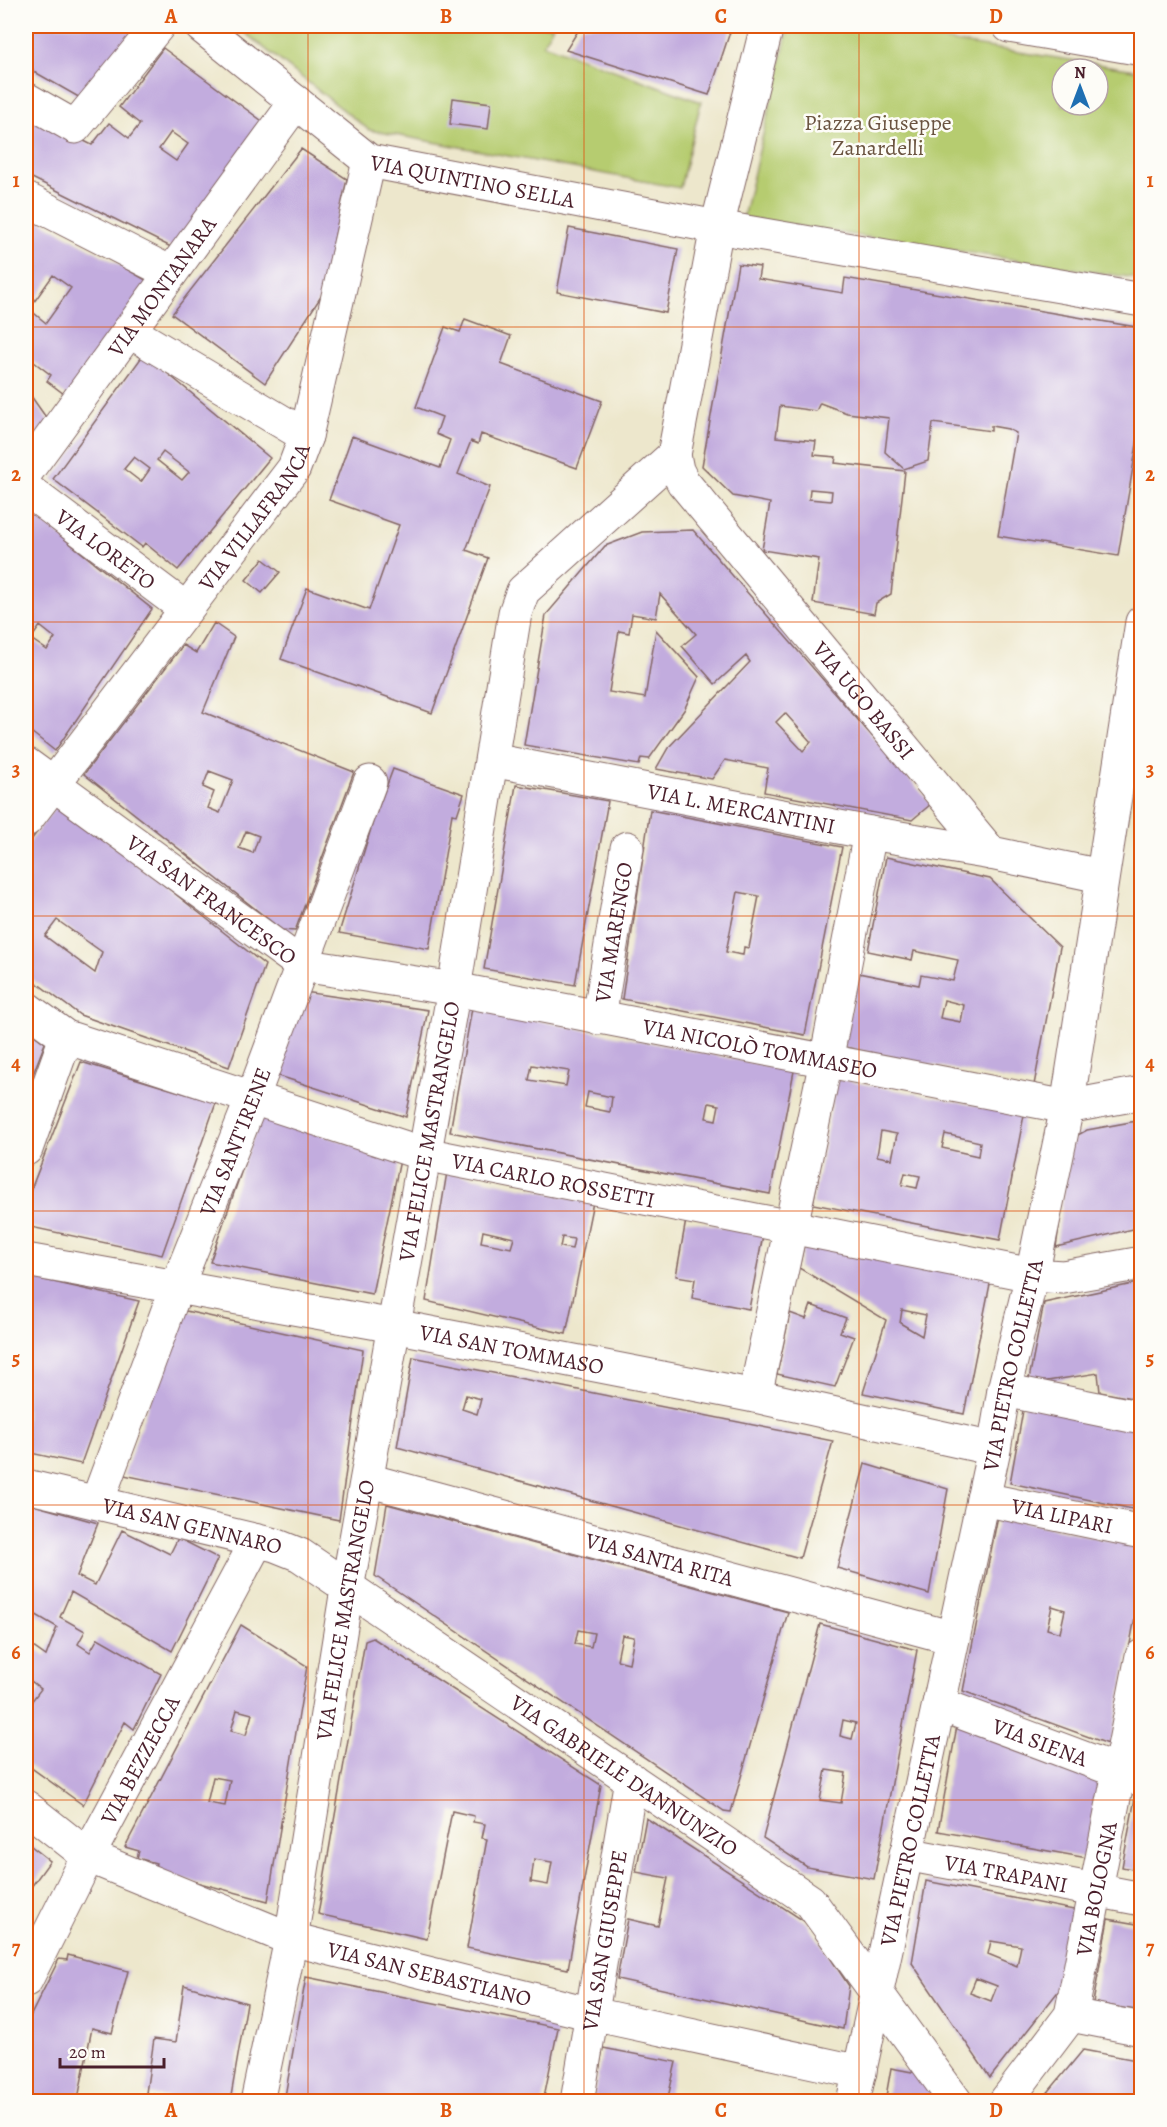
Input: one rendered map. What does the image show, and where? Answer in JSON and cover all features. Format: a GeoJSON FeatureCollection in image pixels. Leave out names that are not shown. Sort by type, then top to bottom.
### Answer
{"type":"FeatureCollection","features":[{"type":"Feature","properties":{"kind":"street"},"geometry":{"type":"LineString","coordinates":[[26,99],[75,127],[158,26]]}},
{"type":"Feature","properties":{"kind":"street","name":"VIA QUINTINO SELLA"},"geometry":{"type":"LineString","coordinates":[[201,26],[369,161],[717,227]]}},
{"type":"Feature","properties":{"kind":"street"},"geometry":{"type":"LineString","coordinates":[[674,455],[717,227],[767,26]]}},
{"type":"Feature","properties":{"kind":"street"},"geometry":{"type":"LineString","coordinates":[[1009,26],[1050,28],[1142,49]]}},
{"type":"Feature","properties":{"kind":"street","name":"VIA MONTANARA"},"geometry":{"type":"LineString","coordinates":[[26,472],[296,102]]}},
{"type":"Feature","properties":{"kind":"street","name":"VIA VILLAFRANCA"},"geometry":{"type":"LineString","coordinates":[[26,820],[294,468],[306,436],[369,161]]}},
{"type":"Feature","properties":{"kind":"street"},"geometry":{"type":"LineString","coordinates":[[26,199],[171,273]]}},
{"type":"Feature","properties":{"kind":"street"},"geometry":{"type":"LineString","coordinates":[[717,227],[1142,300]]}},
{"type":"Feature","properties":{"kind":"street"},"geometry":{"type":"LineString","coordinates":[[129,331],[306,436]]}},
{"type":"Feature","properties":{"kind":"street","name":"VIA FELICE MASTRANGELO"},"geometry":{"type":"LineString","coordinates":[[257,2102],[291,1939],[347,1589],[454,989],[514,613],[523,591],[674,455]]}},
{"type":"Feature","properties":{"kind":"street","name":"VIA UGO BASSI"},"geometry":{"type":"LineString","coordinates":[[674,455],[677,470],[683,482],[991,853]]}},
{"type":"Feature","properties":{"kind":"street","name":"VIA LORETO"},"geometry":{"type":"LineString","coordinates":[[26,489],[186,609]]}},
{"type":"Feature","properties":{"kind":"street","name":"VIA PIETRO COLLETTA"},"geometry":{"type":"LineString","coordinates":[[856,2087],[994,1449],[1004,1390],[1032,1275],[1067,1107],[1142,622]]}},
{"type":"Feature","properties":{"kind":"street","name":"VIA L. MERCANTINI"},"geometry":{"type":"LineString","coordinates":[[492,760],[991,853]]}},
{"type":"Feature","properties":{"kind":"street","name":"VIA SAN FRANCESCO"},"geometry":{"type":"LineString","coordinates":[[26,764],[302,965],[454,989]]}},
{"type":"Feature","properties":{"kind":"street","name":"VIA SANT'IRENE"},"geometry":{"type":"LineString","coordinates":[[97,1502],[177,1286],[252,1099],[370,782]]}},
{"type":"Feature","properties":{"kind":"street"},"geometry":{"type":"LineString","coordinates":[[755,1396],[826,1061],[870,832]]}},
{"type":"Feature","properties":{"kind":"street","name":"VIA MARENGO"},"geometry":{"type":"LineString","coordinates":[[598,1018],[627,848]]}},
{"type":"Feature","properties":{"kind":"street"},"geometry":{"type":"LineString","coordinates":[[991,853],[1101,876]]}},
{"type":"Feature","properties":{"kind":"street","name":"VIA NICOLÒ TOMMASEO"},"geometry":{"type":"LineString","coordinates":[[454,989],[1067,1107]]}},
{"type":"Feature","properties":{"kind":"street","name":"VIA CARLO ROSSETTI"},"geometry":{"type":"LineString","coordinates":[[26,1008],[66,1037],[424,1154],[1032,1275],[1063,1277],[1142,1263]]}},
{"type":"Feature","properties":{"kind":"street"},"geometry":{"type":"LineString","coordinates":[[26,1149],[66,1037]]}},
{"type":"Feature","properties":{"kind":"street"},"geometry":{"type":"LineString","coordinates":[[1067,1107],[1142,1093]]}},
{"type":"Feature","properties":{"kind":"street","name":"VIA SAN TOMMASO"},"geometry":{"type":"LineString","coordinates":[[26,1260],[394,1326],[755,1396],[994,1449]]}},
{"type":"Feature","properties":{"kind":"street"},"geometry":{"type":"LineString","coordinates":[[1004,1390],[1142,1418]]}},
{"type":"Feature","properties":{"kind":"street","name":"VIA SANTA RITA"},"geometry":{"type":"LineString","coordinates":[[367,1480],[953,1638]]}},
{"type":"Feature","properties":{"kind":"street","name":"VIA SAN GENNARO"},"geometry":{"type":"LineString","coordinates":[[26,1486],[275,1545],[300,1556],[347,1589]]}},
{"type":"Feature","properties":{"kind":"street","name":"VIA LIPARI"},"geometry":{"type":"LineString","coordinates":[[983,1499],[1142,1532]]}},
{"type":"Feature","properties":{"kind":"street","name":"VIA BEZZECCA"},"geometry":{"type":"LineString","coordinates":[[26,1980],[88,1856],[257,1541]]}},
{"type":"Feature","properties":{"kind":"street","name":"VIA GABRIELE D'ANNUNZIO"},"geometry":{"type":"LineString","coordinates":[[347,1589],[810,1901],[877,1990],[956,2102]]}},
{"type":"Feature","properties":{"kind":"street","name":"VIA BOLOGNA"},"geometry":{"type":"LineString","coordinates":[[1005,2102],[1071,2015],[1094,1890],[1130,1776],[1140,1674]]}},
{"type":"Feature","properties":{"kind":"street","name":"VIA SIENA"},"geometry":{"type":"LineString","coordinates":[[939,1704],[1130,1776]]}},
{"type":"Feature","properties":{"kind":"street","name":"VIA SAN GIUSEPPE"},"geometry":{"type":"LineString","coordinates":[[577,2102],[631,1779]]}},
{"type":"Feature","properties":{"kind":"street","name":"VIA SAN SEBASTIANO"},"geometry":{"type":"LineString","coordinates":[[26,1807],[88,1856],[291,1939],[592,2014],[856,2087]]}},
{"type":"Feature","properties":{"kind":"street","name":"VIA TRAPANI"},"geometry":{"type":"LineString","coordinates":[[906,1854],[1142,1899]]}},
{"type":"Feature","properties":{"kind":"street"},"geometry":{"type":"LineString","coordinates":[[1071,2015],[1142,2029]]}},
{"type":"Feature","properties":{"kind":"green space"},"geometry":{"type":"Polygon","coordinates":[[[236,26],[553,26],[543,44],[701,102],[680,188],[369,130],[236,26]]]}},
{"type":"Feature","properties":{"kind":"green space","name":"Piazza Giuseppe Zanardelli"},"geometry":{"type":"Polygon","coordinates":[[[789,26],[851,26],[1051,57],[1050,117],[1110,117],[1110,66],[1141,71],[1141,279],[743,218],[789,26]]]}},
{"type":"Feature","properties":{"kind":"building"},"geometry":{"type":"Polygon","coordinates":[[[26,26],[138,26],[89,103],[26,67],[26,26]]]}},
{"type":"Feature","properties":{"kind":"building"},"geometry":{"type":"Polygon","coordinates":[[[581,26],[732,26],[709,95],[566,50],[581,26]]]}},
{"type":"Feature","properties":{"kind":"building"},"geometry":{"type":"Polygon","coordinates":[[[163,48],[273,129],[181,252],[26,175],[26,112],[92,145],[109,123],[129,138],[140,124],[119,107],[163,48]],[[171,132],[159,149],[176,161],[188,144],[171,132]]]}},
{"type":"Feature","properties":{"kind":"building"},"geometry":{"type":"Polygon","coordinates":[[[453,98],[491,103],[488,129],[450,124],[453,98]]]}},
{"type":"Feature","properties":{"kind":"building"},"geometry":{"type":"Polygon","coordinates":[[[301,149],[347,179],[322,295],[265,383],[172,314],[301,149]]]}},
{"type":"Feature","properties":{"kind":"building"},"geometry":{"type":"Polygon","coordinates":[[[35,218],[153,284],[68,397],[47,381],[51,375],[26,356],[26,231],[35,218]],[[53,275],[29,309],[46,323],[71,288],[53,275]]]}},
{"type":"Feature","properties":{"kind":"building"},"geometry":{"type":"Polygon","coordinates":[[[569,228],[678,249],[666,313],[557,292],[569,228]]]}},
{"type":"Feature","properties":{"kind":"building"},"geometry":{"type":"Polygon","coordinates":[[[738,264],[760,267],[758,279],[843,293],[845,278],[1142,328],[1142,414],[1118,556],[998,536],[1016,433],[1008,429],[991,426],[991,431],[933,423],[928,461],[904,469],[885,452],[889,418],[847,413],[820,403],[816,411],[780,406],[776,437],[816,441],[814,455],[836,457],[835,463],[905,471],[891,594],[876,603],[874,614],[813,603],[819,559],[762,550],[770,503],[733,496],[702,466],[738,264]],[[810,489],[809,499],[831,501],[832,491],[810,489]]]}},
{"type":"Feature","properties":{"kind":"building"},"geometry":{"type":"Polygon","coordinates":[[[465,319],[511,336],[501,364],[602,401],[577,468],[481,434],[478,444],[471,441],[458,474],[490,487],[466,550],[488,558],[432,713],[281,659],[307,588],[369,610],[399,525],[329,500],[352,436],[440,468],[450,440],[436,434],[442,417],[416,407],[445,327],[460,332],[465,319]]]}},
{"type":"Feature","properties":{"kind":"building"},"geometry":{"type":"Polygon","coordinates":[[[144,354],[270,458],[178,570],[145,543],[142,547],[53,479],[144,354]],[[163,452],[157,460],[182,480],[189,472],[163,452]],[[134,457],[124,469],[141,482],[150,469],[134,457]]]}},
{"type":"Feature","properties":{"kind":"building"},"geometry":{"type":"Polygon","coordinates":[[[26,389],[50,423],[26,455],[26,389]]]}},
{"type":"Feature","properties":{"kind":"building"},"geometry":{"type":"Polygon","coordinates":[[[28,510],[152,609],[55,751],[26,728],[26,514],[28,510]],[[40,626],[31,639],[47,650],[55,638],[40,626]]]}},
{"type":"Feature","properties":{"kind":"building"},"geometry":{"type":"Polygon","coordinates":[[[693,530],[931,804],[912,820],[764,792],[768,768],[725,760],[712,779],[656,769],[668,748],[750,662],[746,656],[715,684],[682,646],[696,634],[660,594],[656,618],[632,614],[629,633],[619,631],[609,692],[645,698],[656,630],[699,677],[684,710],[649,759],[641,758],[639,765],[524,745],[546,615],[605,546],[642,532],[693,530]],[[785,713],[776,722],[803,751],[811,742],[785,713]]]}},
{"type":"Feature","properties":{"kind":"building"},"geometry":{"type":"Polygon","coordinates":[[[263,559],[280,572],[262,593],[246,580],[263,559]]]}},
{"type":"Feature","properties":{"kind":"building"},"geometry":{"type":"Polygon","coordinates":[[[214,623],[234,637],[203,712],[354,772],[295,931],[282,930],[84,774],[183,645],[196,653],[214,623]],[[209,771],[203,787],[214,792],[208,808],[220,813],[233,780],[209,771]],[[246,831],[239,848],[253,853],[259,836],[246,831]]]}},
{"type":"Feature","properties":{"kind":"building"},"geometry":{"type":"Polygon","coordinates":[[[393,769],[464,794],[457,815],[452,814],[429,949],[339,933],[373,822],[393,769]]]}},
{"type":"Feature","properties":{"kind":"building"},"geometry":{"type":"Polygon","coordinates":[[[516,785],[608,801],[575,985],[484,969],[516,785]]]}},
{"type":"Feature","properties":{"kind":"building"},"geometry":{"type":"Polygon","coordinates":[[[59,802],[265,965],[229,1067],[80,1015],[26,975],[26,847],[59,802]],[[57,920],[45,936],[95,973],[102,952],[57,920]]]}},
{"type":"Feature","properties":{"kind":"building"},"geometry":{"type":"Polygon","coordinates":[[[650,810],[842,847],[805,1035],[622,999],[650,810]],[[738,892],[726,952],[743,955],[744,947],[749,948],[759,896],[738,892]]]}},
{"type":"Feature","properties":{"kind":"building"},"geometry":{"type":"Polygon","coordinates":[[[886,857],[990,879],[1060,947],[1034,1085],[843,1047],[858,973],[919,985],[921,975],[953,981],[958,960],[914,951],[912,960],[868,951],[886,857]],[[944,1000],[940,1018],[961,1022],[964,1005],[944,1000]]]}},
{"type":"Feature","properties":{"kind":"building"},"geometry":{"type":"Polygon","coordinates":[[[304,992],[428,1010],[406,1117],[276,1075],[304,992]]]}},
{"type":"Feature","properties":{"kind":"building"},"geometry":{"type":"Polygon","coordinates":[[[472,1008],[794,1071],[770,1194],[450,1132],[472,1008]],[[532,1065],[529,1080],[566,1086],[569,1071],[532,1065]],[[588,1092],[585,1107],[610,1112],[612,1097],[588,1092]],[[709,1103],[706,1118],[716,1120],[719,1105],[709,1103]]]}},
{"type":"Feature","properties":{"kind":"building"},"geometry":{"type":"Polygon","coordinates":[[[26,1029],[45,1043],[26,1092],[26,1029]]]}},
{"type":"Feature","properties":{"kind":"building"},"geometry":{"type":"Polygon","coordinates":[[[81,1062],[216,1103],[162,1255],[26,1226],[26,1202],[81,1062]]]}},
{"type":"Feature","properties":{"kind":"building"},"geometry":{"type":"Polygon","coordinates":[[[837,1079],[1024,1115],[1000,1240],[813,1204],[837,1079]],[[881,1131],[877,1156],[892,1159],[897,1134],[881,1131]],[[945,1134],[942,1148],[978,1156],[980,1142],[945,1134]],[[905,1173],[902,1185],[917,1188],[920,1176],[905,1173]]]}},
{"type":"Feature","properties":{"kind":"building"},"geometry":{"type":"Polygon","coordinates":[[[261,1115],[400,1160],[372,1294],[210,1262],[261,1115]]]}},
{"type":"Feature","properties":{"kind":"building"},"geometry":{"type":"Polygon","coordinates":[[[1142,1120],[1142,1227],[1056,1247],[1071,1146],[1076,1136],[1087,1130],[1142,1120]]]}},
{"type":"Feature","properties":{"kind":"building"},"geometry":{"type":"Polygon","coordinates":[[[447,1172],[593,1202],[566,1334],[426,1301],[447,1172]],[[483,1231],[481,1242],[511,1248],[514,1238],[483,1231]],[[562,1237],[560,1247],[572,1249],[574,1239],[562,1237]]]}},
{"type":"Feature","properties":{"kind":"building"},"geometry":{"type":"Polygon","coordinates":[[[686,1220],[763,1235],[749,1309],[692,1298],[695,1279],[676,1276],[686,1220]]]}},
{"type":"Feature","properties":{"kind":"building"},"geometry":{"type":"Polygon","coordinates":[[[806,1236],[992,1274],[964,1414],[863,1393],[886,1320],[799,1268],[806,1236]],[[902,1310],[900,1323],[922,1336],[926,1315],[902,1310]]]}},
{"type":"Feature","properties":{"kind":"building"},"geometry":{"type":"Polygon","coordinates":[[[26,1276],[139,1301],[81,1464],[26,1452],[26,1276]]]}},
{"type":"Feature","properties":{"kind":"building"},"geometry":{"type":"Polygon","coordinates":[[[1142,1282],[1142,1400],[1100,1392],[1098,1373],[1028,1384],[1044,1303],[1142,1282]]]}},
{"type":"Feature","properties":{"kind":"building"},"geometry":{"type":"Polygon","coordinates":[[[811,1305],[846,1318],[840,1332],[854,1337],[835,1387],[777,1374],[790,1313],[806,1319],[811,1305]]]}},
{"type":"Feature","properties":{"kind":"building"},"geometry":{"type":"Polygon","coordinates":[[[181,1310],[363,1350],[339,1520],[124,1475],[181,1310]]]}},
{"type":"Feature","properties":{"kind":"building"},"geometry":{"type":"Polygon","coordinates":[[[413,1357],[833,1441],[800,1558],[397,1447],[413,1357]],[[466,1395],[462,1409],[477,1414],[481,1399],[466,1395]]]}},
{"type":"Feature","properties":{"kind":"building"},"geometry":{"type":"Polygon","coordinates":[[[1024,1405],[1142,1426],[1142,1511],[1010,1483],[1024,1405]]]}},
{"type":"Feature","properties":{"kind":"building"},"geometry":{"type":"Polygon","coordinates":[[[865,1464],[948,1489],[929,1594],[837,1568],[865,1464]]]}},
{"type":"Feature","properties":{"kind":"building"},"geometry":{"type":"Polygon","coordinates":[[[26,1503],[98,1523],[77,1576],[95,1585],[122,1530],[170,1554],[178,1538],[218,1558],[172,1651],[71,1592],[60,1617],[85,1631],[78,1644],[90,1652],[98,1638],[161,1674],[134,1729],[125,1722],[83,1805],[26,1764],[26,1698],[31,1702],[41,1689],[31,1681],[26,1689],[26,1642],[46,1656],[57,1627],[26,1609],[26,1553],[29,1544],[26,1543],[26,1503]]]}},
{"type":"Feature","properties":{"kind":"building"},"geometry":{"type":"Polygon","coordinates":[[[387,1504],[788,1612],[731,1812],[724,1811],[375,1576],[387,1504]],[[578,1630],[575,1644],[591,1647],[594,1633],[578,1630]],[[622,1635],[617,1660],[629,1663],[634,1637],[622,1635]]]}},
{"type":"Feature","properties":{"kind":"building"},"geometry":{"type":"Polygon","coordinates":[[[998,1516],[1142,1548],[1142,1580],[1111,1745],[963,1691],[998,1516]],[[1052,1606],[1047,1629],[1060,1633],[1065,1610],[1052,1606]]]}},
{"type":"Feature","properties":{"kind":"building"},"geometry":{"type":"Polygon","coordinates":[[[820,1624],[917,1650],[874,1879],[807,1867],[763,1838],[820,1624]],[[843,1720],[840,1736],[852,1739],[856,1723],[843,1720]],[[826,1770],[820,1800],[841,1803],[846,1773],[826,1770]]]}},
{"type":"Feature","properties":{"kind":"building"},"geometry":{"type":"Polygon","coordinates":[[[241,1625],[307,1666],[268,1901],[154,1871],[156,1863],[137,1858],[139,1851],[125,1847],[241,1625]],[[237,1710],[231,1731],[246,1735],[252,1714],[237,1710]],[[213,1777],[207,1803],[225,1806],[230,1780],[213,1777]]]}},
{"type":"Feature","properties":{"kind":"building"},"geometry":{"type":"Polygon","coordinates":[[[373,1638],[601,1785],[568,1969],[467,1948],[487,1839],[482,1838],[485,1824],[473,1822],[474,1816],[452,1811],[427,1939],[318,1914],[365,1641],[373,1638]],[[534,1859],[531,1882],[548,1885],[552,1862],[534,1859]]]}},
{"type":"Feature","properties":{"kind":"building"},"geometry":{"type":"Polygon","coordinates":[[[958,1720],[1102,1775],[1087,1858],[938,1831],[958,1720]]]}},
{"type":"Feature","properties":{"kind":"building"},"geometry":{"type":"Polygon","coordinates":[[[1136,1793],[1142,1795],[1142,1871],[1122,1867],[1136,1793]]]}},
{"type":"Feature","properties":{"kind":"building"},"geometry":{"type":"Polygon","coordinates":[[[646,1818],[807,1923],[849,1986],[843,2029],[617,1979],[628,1919],[658,1926],[668,1878],[636,1872],[646,1818]]]}},
{"type":"Feature","properties":{"kind":"building"},"geometry":{"type":"Polygon","coordinates":[[[26,1842],[50,1861],[26,1894],[26,1842]]]}},
{"type":"Feature","properties":{"kind":"building"},"geometry":{"type":"Polygon","coordinates":[[[926,1881],[1079,1911],[1064,1984],[990,2078],[912,1963],[926,1881]],[[991,1941],[988,1954],[1017,1966],[1021,1946],[991,1941]],[[976,1978],[970,1993],[991,2001],[997,1986],[976,1978]]]}},
{"type":"Feature","properties":{"kind":"building"},"geometry":{"type":"Polygon","coordinates":[[[1108,1919],[1142,1925],[1142,2011],[1093,2003],[1108,1919]]]}},
{"type":"Feature","properties":{"kind":"building"},"geometry":{"type":"Polygon","coordinates":[[[68,1955],[128,1971],[112,2033],[92,2028],[78,2099],[61,2096],[60,2102],[26,2102],[26,2025],[59,1959],[67,1960],[68,1955]]]}},
{"type":"Feature","properties":{"kind":"building"},"geometry":{"type":"Polygon","coordinates":[[[306,1977],[558,2028],[543,2102],[284,2102],[306,1977]]]}},
{"type":"Feature","properties":{"kind":"building"},"geometry":{"type":"Polygon","coordinates":[[[184,1985],[247,2003],[230,2102],[191,2102],[146,2093],[154,2039],[176,2042],[184,1985]]]}},
{"type":"Feature","properties":{"kind":"building"},"geometry":{"type":"Polygon","coordinates":[[[603,2048],[676,2062],[667,2102],[593,2102],[603,2048]]]}},
{"type":"Feature","properties":{"kind":"building"},"geometry":{"type":"Polygon","coordinates":[[[1083,2050],[1142,2061],[1142,2102],[1040,2102],[1083,2050]]]}},
{"type":"Feature","properties":{"kind":"building"},"geometry":{"type":"Polygon","coordinates":[[[891,2068],[917,2073],[937,2102],[885,2102],[891,2068]]]}}]}
